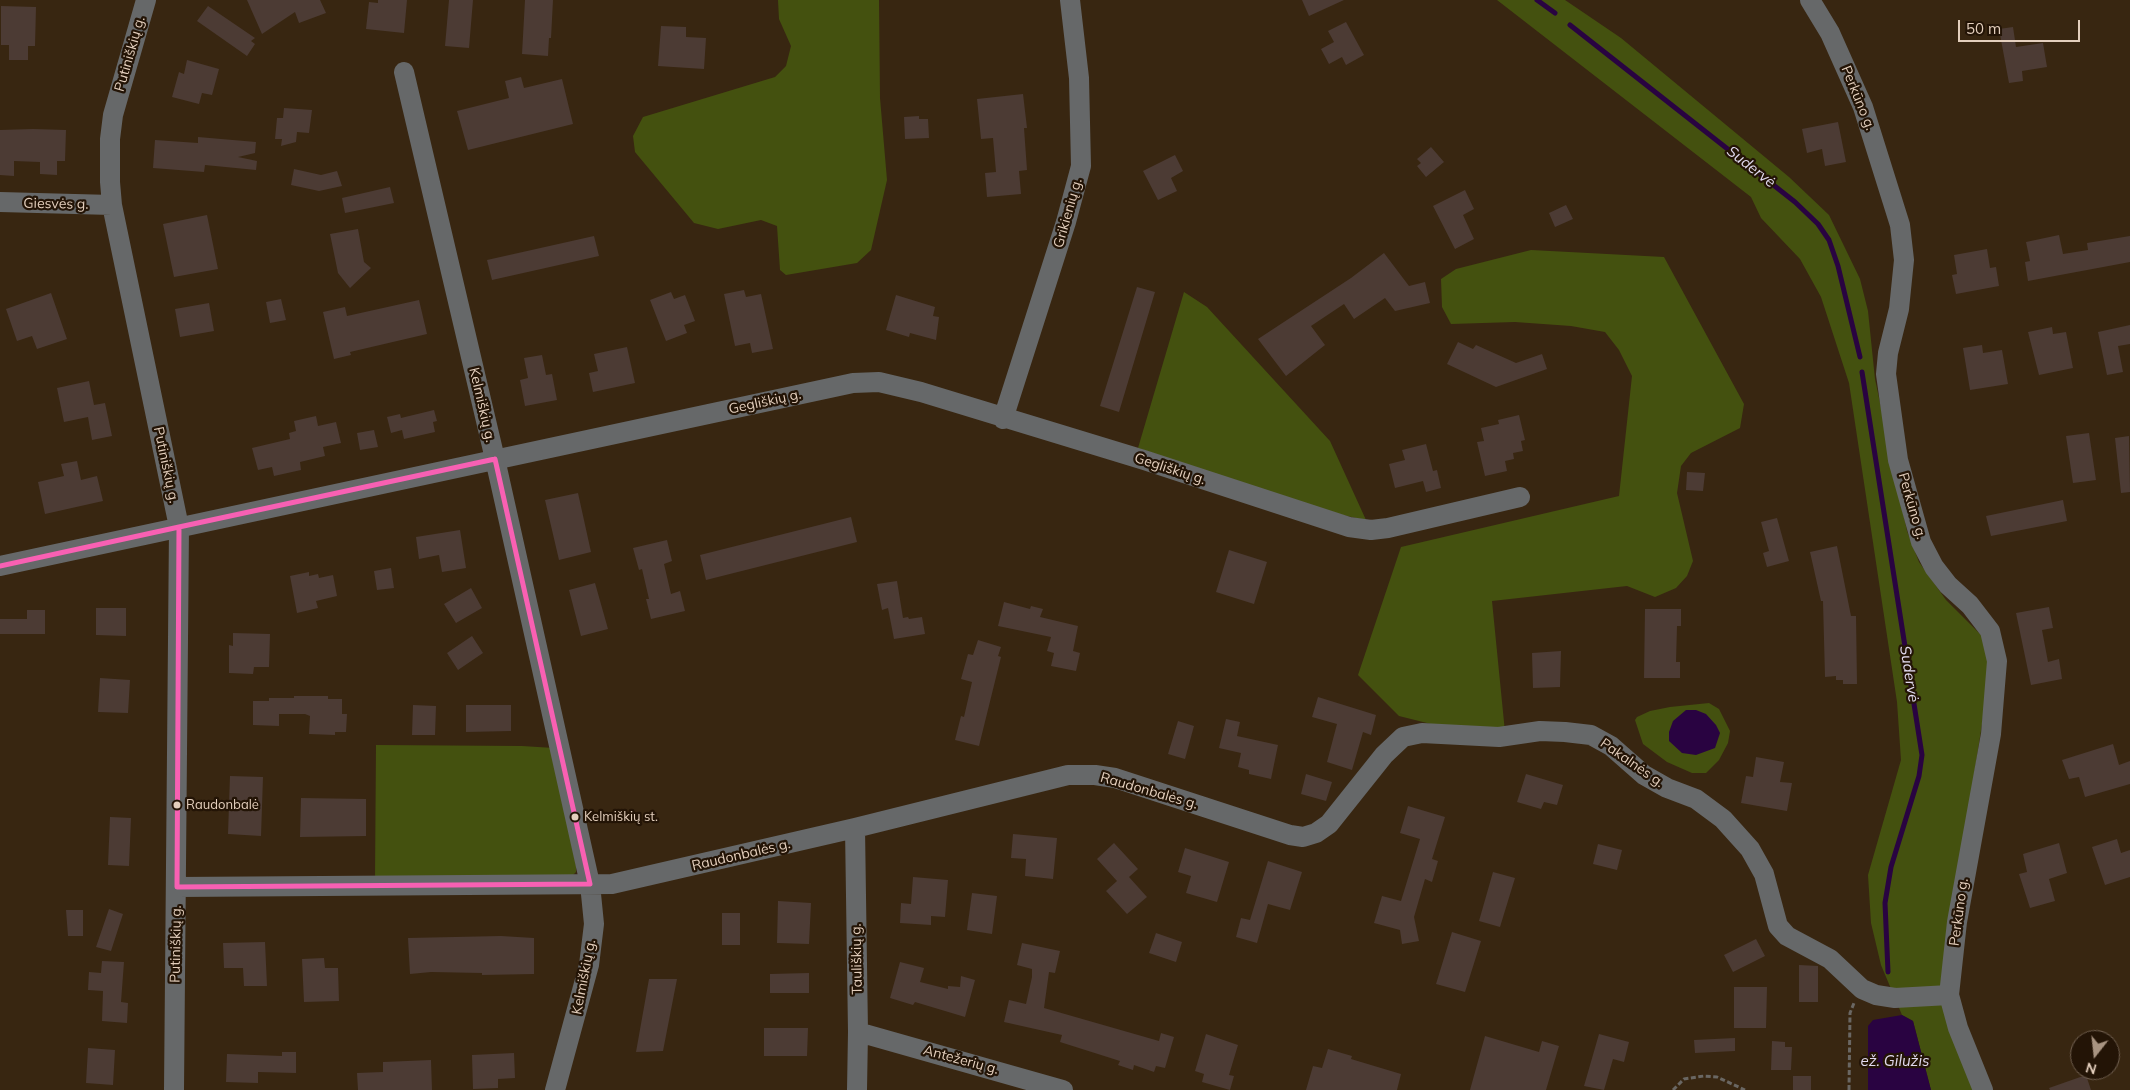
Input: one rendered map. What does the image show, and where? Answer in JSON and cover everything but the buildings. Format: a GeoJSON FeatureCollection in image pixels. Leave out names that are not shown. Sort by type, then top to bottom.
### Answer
{"type":"FeatureCollection","features":[{"type":"Feature","properties":{"kind":"street","name":"Putiniškių g."},"geometry":{"type":"LineString","coordinates":[[146,0],[113,115],[110,139],[112,205],[179,527],[174,1090]]}},
{"type":"Feature","properties":{"kind":"street","name":"Grikienių g."},"geometry":{"type":"LineString","coordinates":[[1003,418],[1066,222],[1081,166],[1082,139],[1079,78],[1070,0]]}},
{"type":"Feature","properties":{"kind":"street","name":"Perkūno g."},"geometry":{"type":"LineString","coordinates":[[1810,0],[1830,33],[1863,107],[1900,225],[1904,260],[1899,309],[1888,353],[1886,374],[1898,460],[1921,542],[1934,567],[1948,585],[1970,605],[1990,631],[1998,661],[1991,734],[1960,904],[1949,995],[1958,1028],[1983,1090]]}},
{"type":"Feature","properties":{"kind":"street","name":"Kelmiškių g."},"geometry":{"type":"LineString","coordinates":[[404,72],[495,459],[590,884],[594,924],[589,965],[556,1090]]}},
{"type":"Feature","properties":{"kind":"street","name":"Giesvės g."},"geometry":{"type":"LineString","coordinates":[[0,202],[112,205]]}},
{"type":"Feature","properties":{"kind":"street","name":"Gegliškių g."},"geometry":{"type":"LineString","coordinates":[[0,566],[853,383],[879,382],[898,386],[1144,460],[1349,527],[1371,530],[1388,528],[1520,497]]}},
{"type":"Feature","properties":{"kind":"street","name":"Pakalnės g."},"geometry":{"type":"LineString","coordinates":[[1290,835],[1303,837],[1316,833],[1329,824],[1384,755],[1403,737],[1422,733],[1499,736],[1540,732],[1591,735],[1611,746],[1644,774],[1667,788],[1696,799],[1723,819],[1750,849],[1764,874],[1773,911],[1786,936],[1830,959],[1862,989],[1876,995],[1895,998],[1949,995]]}},
{"type":"Feature","properties":{"kind":"street","name":"Raudonbalės g."},"geometry":{"type":"LineString","coordinates":[[177,887],[590,884],[624,882],[855,828],[1068,775],[1095,775],[1116,778],[1290,835]]}},
{"type":"Feature","properties":{"kind":"street","name":"Tauliškių g."},"geometry":{"type":"LineString","coordinates":[[855,828],[857,1090]]}},
{"type":"Feature","properties":{"kind":"street","name":"Antežerių g."},"geometry":{"type":"LineString","coordinates":[[858,1032],[1063,1090]]}},
{"type":"Feature","properties":{"kind":"path"},"geometry":{"type":"LineString","coordinates":[[1849,1090],[1850,1013],[1862,989]]}},
{"type":"Feature","properties":{"kind":"path"},"geometry":{"type":"LineString","coordinates":[[1674,1090],[1684,1080],[1704,1076],[1717,1077],[1745,1090]]}},
{"type":"Feature","properties":{"kind":"green space"},"geometry":{"type":"Polygon","coordinates":[[[778,0],[879,0],[880,98],[887,180],[871,250],[857,263],[786,275],[780,270],[777,226],[761,220],[718,229],[694,223],[635,152],[633,136],[643,117],[775,77],[786,66],[791,46],[779,19],[778,0]]]}},
{"type":"Feature","properties":{"kind":"green space"},"geometry":{"type":"Polygon","coordinates":[[[1497,0],[1565,0],[1621,38],[1789,177],[1829,215],[1860,279],[1868,311],[1875,379],[1907,531],[1919,562],[1946,600],[1984,638],[1991,666],[1945,962],[1974,1090],[1931,1090],[1913,1021],[1902,1015],[1881,965],[1871,923],[1868,875],[1901,760],[1897,702],[1849,383],[1821,297],[1800,259],[1761,218],[1751,197],[1497,0]]]}},
{"type":"Feature","properties":{"kind":"green space"},"geometry":{"type":"Polygon","coordinates":[[[1531,250],[1664,257],[1744,404],[1740,428],[1691,453],[1681,466],[1677,493],[1693,561],[1687,576],[1676,588],[1655,597],[1627,586],[1492,601],[1505,732],[1439,726],[1399,716],[1358,675],[1401,547],[1619,496],[1632,376],[1619,350],[1605,332],[1571,326],[1515,322],[1451,324],[1442,307],[1441,279],[1456,269],[1531,250]]]}},
{"type":"Feature","properties":{"kind":"green space"},"geometry":{"type":"Polygon","coordinates":[[[1184,292],[1207,307],[1330,441],[1366,520],[1318,510],[1138,448],[1184,292]]]}},
{"type":"Feature","properties":{"kind":"green space"},"geometry":{"type":"Polygon","coordinates":[[[1709,703],[1719,709],[1730,731],[1728,743],[1719,760],[1706,773],[1692,773],[1667,762],[1643,744],[1635,720],[1637,717],[1650,711],[1670,707],[1709,703]]]}},
{"type":"Feature","properties":{"kind":"green space"},"geometry":{"type":"Polygon","coordinates":[[[376,745],[554,748],[576,872],[571,877],[375,878],[376,745]]]}},
{"type":"Feature","properties":{"kind":"water"},"geometry":{"type":"Polygon","coordinates":[[[1686,710],[1696,710],[1706,714],[1716,725],[1720,733],[1715,748],[1696,755],[1682,753],[1669,741],[1669,732],[1673,721],[1686,710]]]}},
{"type":"Feature","properties":{"kind":"water","name":"ež. Gilužis"},"geometry":{"type":"Polygon","coordinates":[[[1902,1015],[1913,1021],[1931,1090],[1868,1090],[1868,1026],[1873,1020],[1902,1015]]]}},
{"type":"Feature","properties":{"kind":"waterway","name":"Sudervė"},"geometry":{"type":"LineString","coordinates":[[1537,0],[1555,13]]}},
{"type":"Feature","properties":{"kind":"waterway","name":"Sudervė"},"geometry":{"type":"LineString","coordinates":[[1570,25],[1795,202],[1818,224],[1829,240],[1838,266],[1860,357]]}},
{"type":"Feature","properties":{"kind":"waterway","name":"Sudervė"},"geometry":{"type":"LineString","coordinates":[[1862,372],[1922,755],[1919,776],[1891,867],[1885,903],[1888,972]]}},
{"type":"Feature","properties":{"kind":"transit line"},"geometry":{"type":"LineString","coordinates":[[495,459],[590,884],[177,887],[179,527],[495,459]]}},
{"type":"Feature","properties":{"kind":"transit line"},"geometry":{"type":"LineString","coordinates":[[0,566],[179,527]]}},
{"type":"Feature","properties":{"kind":"place","name":"Raudonbalė"},"geometry":{"type":"Point","coordinates":[177,805]}},
{"type":"Feature","properties":{"kind":"place","name":"Kelmiškių st."},"geometry":{"type":"Point","coordinates":[575,817]}}]}
